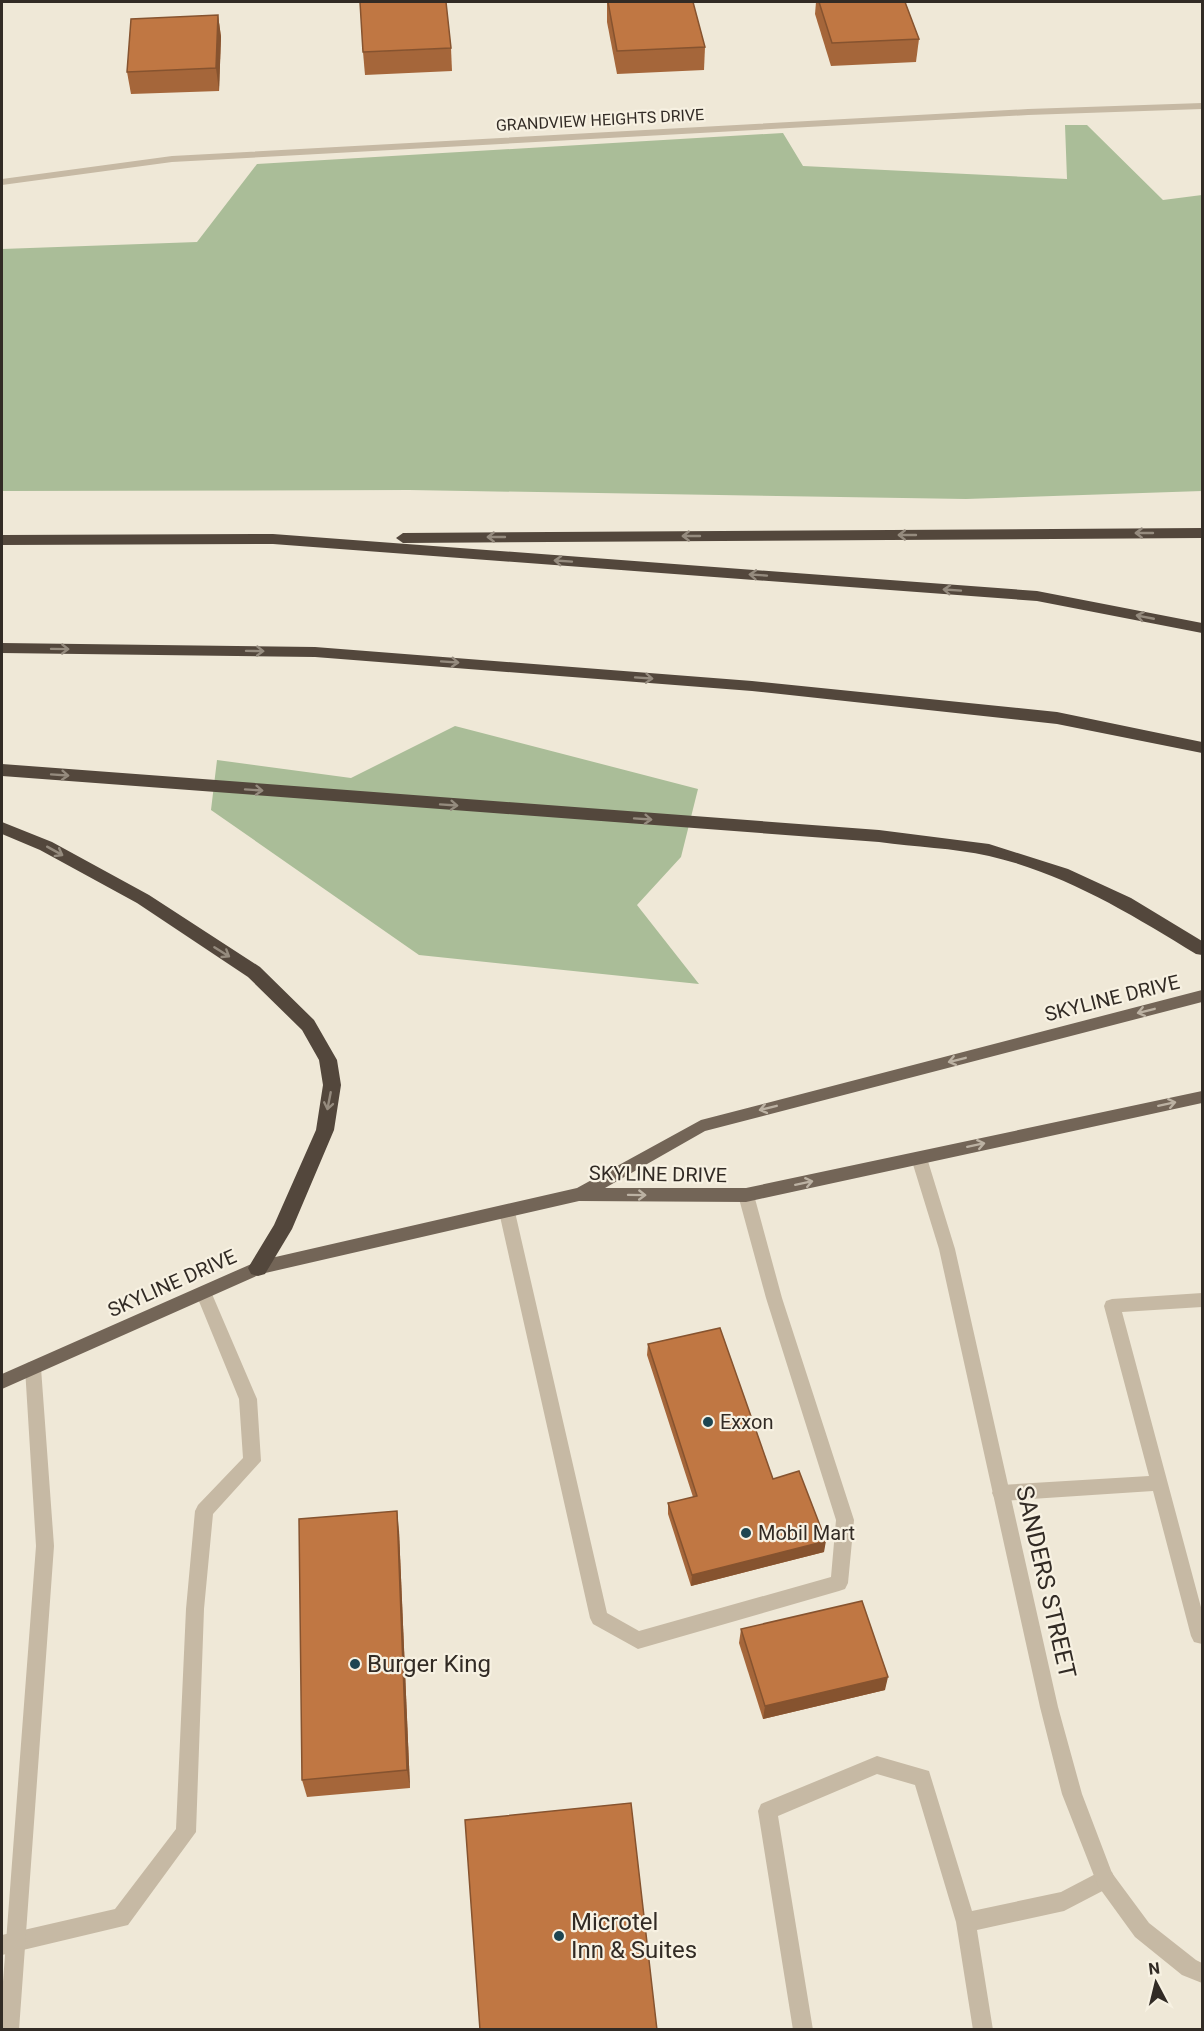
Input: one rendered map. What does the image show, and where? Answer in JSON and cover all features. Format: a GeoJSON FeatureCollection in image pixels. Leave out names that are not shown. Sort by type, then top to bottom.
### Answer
{"type":"FeatureCollection","features":[{"type":"Feature","properties":{"kind":"highway"},"geometry":{"type":"LineString","coordinates":[[2,540],[1203,533]]}},
{"type":"Feature","properties":{"kind":"highway"},"geometry":{"type":"LineString","coordinates":[[273,539],[1037,596],[1203,628]]}},
{"type":"Feature","properties":{"kind":"highway"},"geometry":{"type":"LineString","coordinates":[[2,648],[315,652],[740,685],[1057,717],[1203,748]]}},
{"type":"Feature","properties":{"kind":"highway"},"geometry":{"type":"LineString","coordinates":[[2,770],[879,836],[989,850],[1062,873],[1125,902],[1203,949]]}},
{"type":"Feature","properties":{"kind":"highway"},"geometry":{"type":"LineString","coordinates":[[2,828],[46,846],[143,899],[254,972],[308,1025],[328,1060],[332,1085],[325,1130],[282,1229],[258,1268]]}},
{"type":"Feature","properties":{"kind":"main road","name":"SKYLINE DRIVE"},"geometry":{"type":"LineString","coordinates":[[579,1194],[701,1126],[1203,996]]}},
{"type":"Feature","properties":{"kind":"main road","name":"SKYLINE DRIVE"},"geometry":{"type":"LineString","coordinates":[[2,1382],[258,1268],[579,1194],[746,1195],[1203,1097]]}},
{"type":"Feature","properties":{"kind":"street","name":"GRANDVIEW HEIGHTS DRIVE"},"geometry":{"type":"LineString","coordinates":[[2,182],[172,159],[1004,114],[1203,106]]}},
{"type":"Feature","properties":{"kind":"street","name":"SANDERS STREET"},"geometry":{"type":"LineString","coordinates":[[919,1158],[947,1249],[1049,1707],[1069,1783],[1104,1879],[1142,1930],[1189,1968],[1203,1973]]}},
{"type":"Feature","properties":{"kind":"street"},"geometry":{"type":"LineString","coordinates":[[507,1212],[599,1618],[638,1640],[839,1584],[845,1520],[774,1298],[746,1195]]}},
{"type":"Feature","properties":{"kind":"street"},"geometry":{"type":"LineString","coordinates":[[9,1944],[121,1918],[186,1832],[195,1609],[204,1511],[252,1461],[248,1399],[204,1294]]}},
{"type":"Feature","properties":{"kind":"street"},"geometry":{"type":"LineString","coordinates":[[1203,1300],[1112,1306],[1200,1636],[1203,1636]]}},
{"type":"Feature","properties":{"kind":"street"},"geometry":{"type":"LineString","coordinates":[[9,2030],[9,1944],[45,1546],[33,1368]]}},
{"type":"Feature","properties":{"kind":"street"},"geometry":{"type":"LineString","coordinates":[[1001,1493],[1159,1483]]}},
{"type":"Feature","properties":{"kind":"street"},"geometry":{"type":"LineString","coordinates":[[803,2030],[768,1811],[877,1765],[922,1778],[966,1922],[983,2030]]}},
{"type":"Feature","properties":{"kind":"street"},"geometry":{"type":"LineString","coordinates":[[966,1922],[1064,1900],[1104,1879]]}},
{"type":"Feature","properties":{"kind":"green space"},"geometry":{"type":"Polygon","coordinates":[[[1065,125],[1087,125],[1163,200],[1202,195],[1202,491],[966,499],[409,490],[2,491],[2,249],[197,242],[257,164],[783,133],[803,166],[1067,179],[1065,125]]]}},
{"type":"Feature","properties":{"kind":"green space"},"geometry":{"type":"Polygon","coordinates":[[[455,726],[698,789],[681,857],[637,905],[699,984],[419,955],[211,810],[217,760],[351,778],[455,726]]]}},
{"type":"Feature","properties":{"kind":"building"},"geometry":{"type":"Polygon","coordinates":[[[360,2],[446,2],[451,48],[363,52],[360,2]]]}},
{"type":"Feature","properties":{"kind":"building"},"geometry":{"type":"Polygon","coordinates":[[[608,2],[693,2],[705,47],[617,51],[608,2]]]}},
{"type":"Feature","properties":{"kind":"building"},"geometry":{"type":"Polygon","coordinates":[[[819,2],[905,2],[919,39],[832,43],[819,2]]]}},
{"type":"Feature","properties":{"kind":"building"},"geometry":{"type":"Polygon","coordinates":[[[218,15],[216,68],[127,72],[131,19],[218,15]]]}},
{"type":"Feature","properties":{"kind":"building"},"geometry":{"type":"Polygon","coordinates":[[[720,1328],[773,1479],[799,1471],[826,1541],[692,1575],[668,1503],[697,1496],[648,1344],[720,1328]]]}},
{"type":"Feature","properties":{"kind":"building","name":"Burger King"},"geometry":{"type":"Polygon","coordinates":[[[397,1511],[407,1770],[302,1780],[299,1519],[397,1511]]]}},
{"type":"Feature","properties":{"kind":"building"},"geometry":{"type":"Polygon","coordinates":[[[862,1601],[888,1677],[765,1706],[741,1629],[862,1601]]]}},
{"type":"Feature","properties":{"kind":"building","name":"Microtel Inn & Suites"},"geometry":{"type":"Polygon","coordinates":[[[631,1803],[657,2030],[480,2030],[465,1820],[631,1803]]]}},
{"type":"Feature","properties":{"kind":"place","name":"Exxon"},"geometry":{"type":"Point","coordinates":[708,1422]}},
{"type":"Feature","properties":{"kind":"place","name":"Mobil Mart"},"geometry":{"type":"Point","coordinates":[746,1533]}},
{"type":"Feature","properties":{"kind":"place","name":"Burger King"},"geometry":{"type":"Point","coordinates":[355,1664]}},
{"type":"Feature","properties":{"kind":"place","name":"Microtel Inn & Suites"},"geometry":{"type":"Point","coordinates":[559,1936]}}]}
